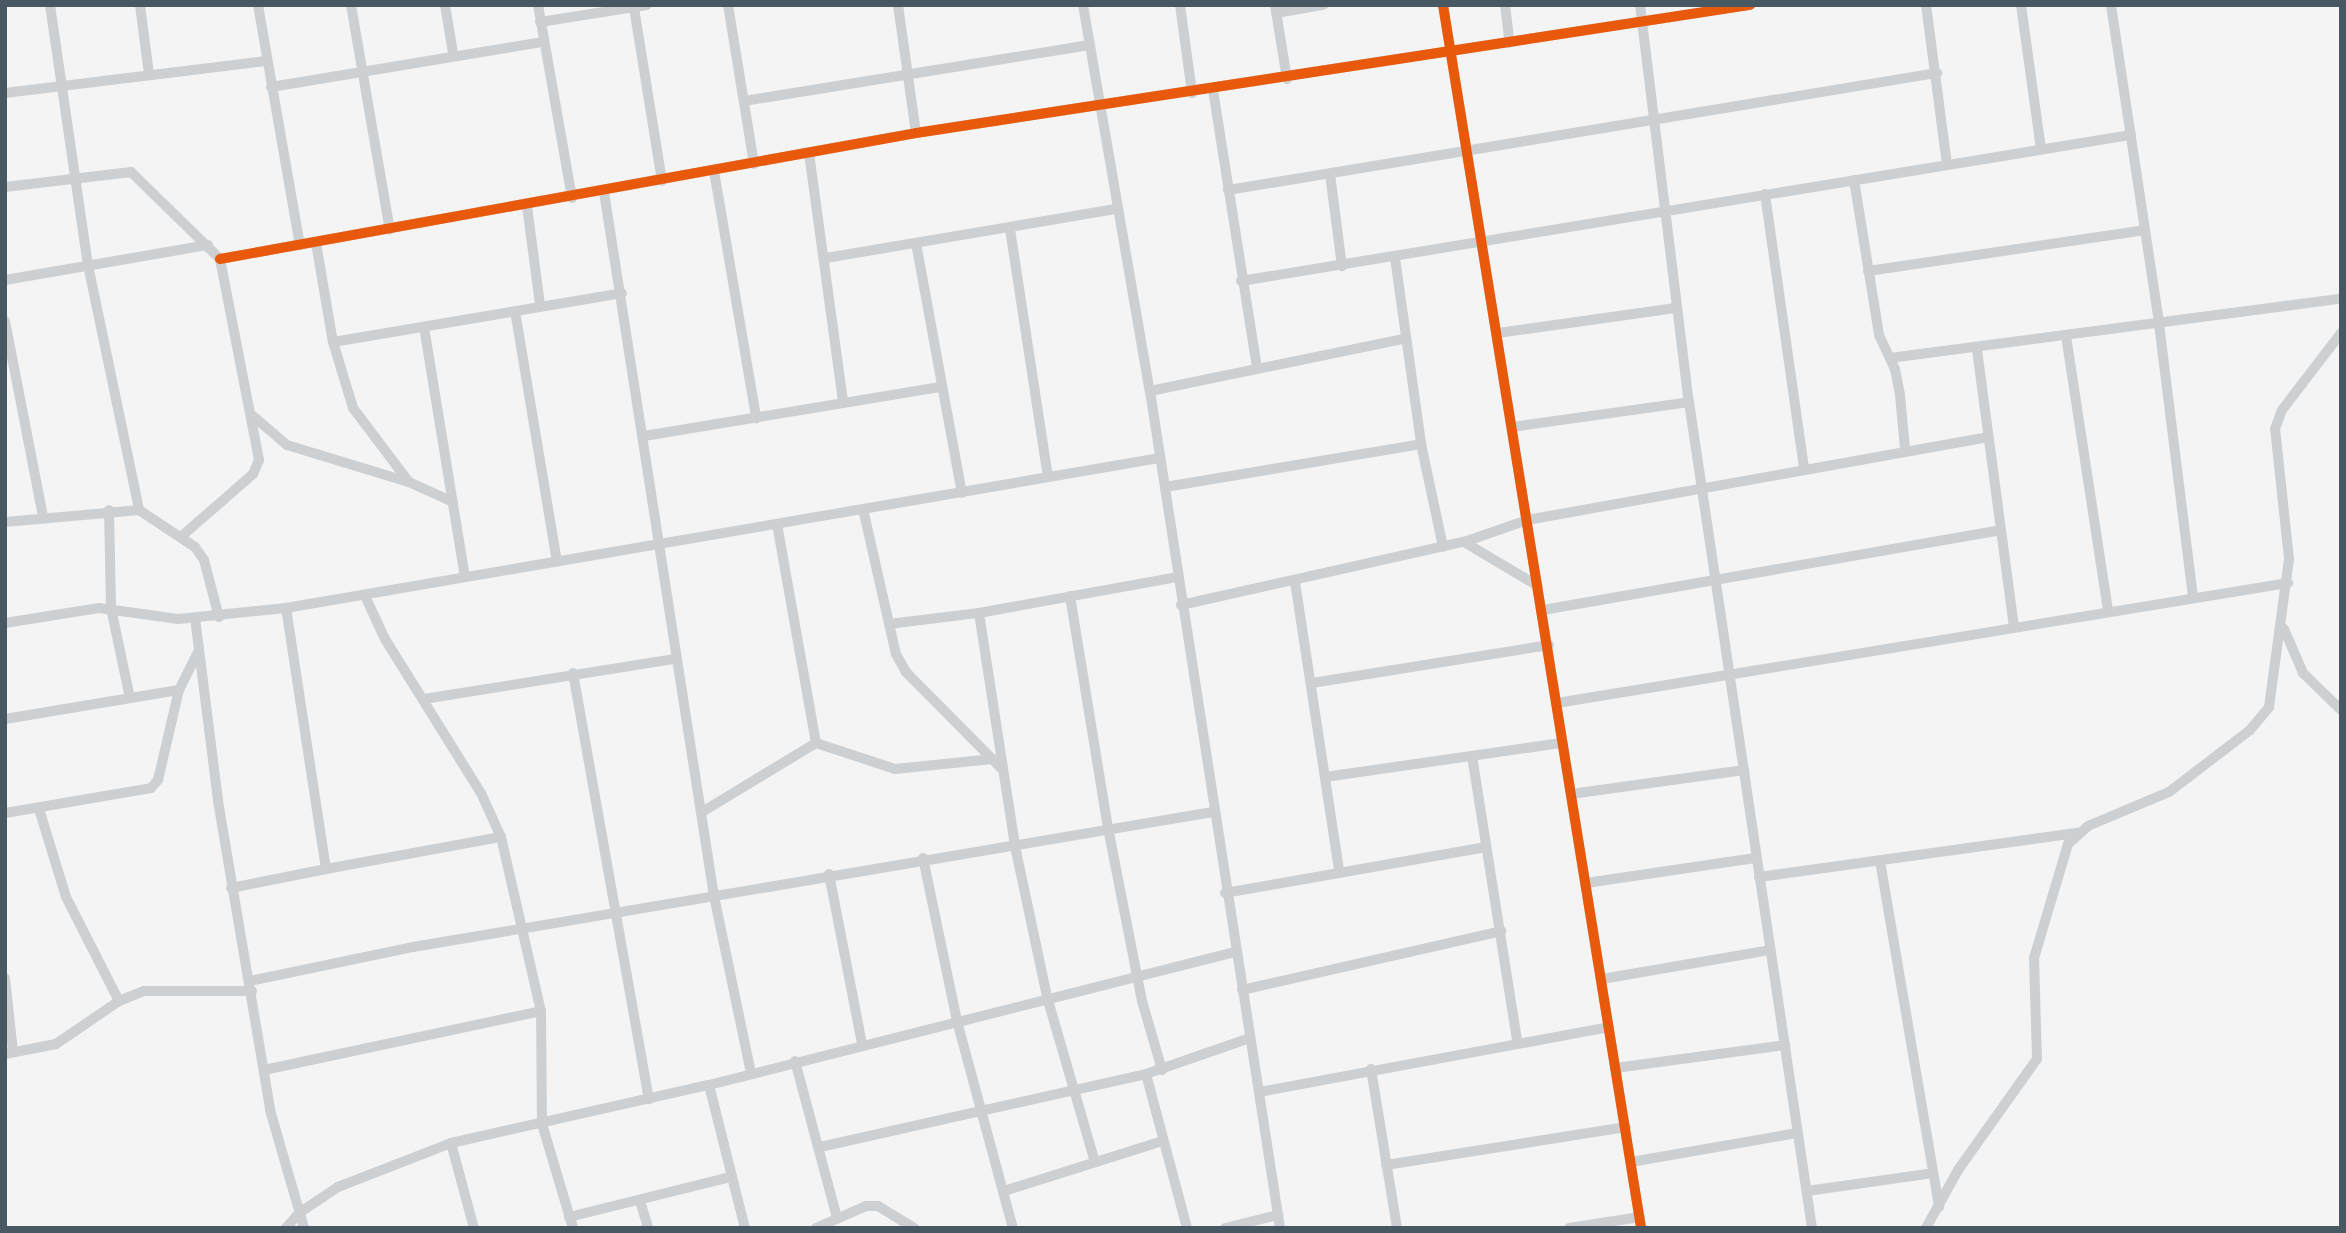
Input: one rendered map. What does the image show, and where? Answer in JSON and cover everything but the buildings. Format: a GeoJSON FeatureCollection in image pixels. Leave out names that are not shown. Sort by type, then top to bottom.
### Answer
{"type":"FeatureCollection","features":[{"type":"Feature","properties":{"kind":"street"},"geometry":{"type":"LineString","coordinates":[[50,5],[88,265],[139,510]]}},
{"type":"Feature","properties":{"kind":"street"},"geometry":{"type":"LineString","coordinates":[[140,5],[149,74]]}},
{"type":"Feature","properties":{"kind":"street"},"geometry":{"type":"LineString","coordinates":[[258,5],[300,245]]}},
{"type":"Feature","properties":{"kind":"street"},"geometry":{"type":"LineString","coordinates":[[351,5],[390,230]]}},
{"type":"Feature","properties":{"kind":"street"},"geometry":{"type":"LineString","coordinates":[[445,5],[453,53]]}},
{"type":"Feature","properties":{"kind":"street"},"geometry":{"type":"LineString","coordinates":[[538,5],[542,42],[572,198]]}},
{"type":"Feature","properties":{"kind":"street"},"geometry":{"type":"LineString","coordinates":[[540,22],[647,5]]}},
{"type":"Feature","properties":{"kind":"street"},"geometry":{"type":"LineString","coordinates":[[728,5],[754,164]]}},
{"type":"Feature","properties":{"kind":"street"},"geometry":{"type":"LineString","coordinates":[[898,5],[910,73],[916,133]]}},
{"type":"Feature","properties":{"kind":"street"},"geometry":{"type":"LineString","coordinates":[[1083,5],[1150,391],[1225,893],[1280,1228]]}},
{"type":"Feature","properties":{"kind":"street"},"geometry":{"type":"LineString","coordinates":[[1180,5],[1192,93]]}},
{"type":"Feature","properties":{"kind":"street"},"geometry":{"type":"LineString","coordinates":[[1287,79],[1276,9],[1323,5]]}},
{"type":"Feature","properties":{"kind":"street"},"geometry":{"type":"LineString","coordinates":[[1443,5],[1469,149],[1549,645],[1562,743],[1641,1222],[1569,1228]]}},
{"type":"Feature","properties":{"kind":"street"},"geometry":{"type":"LineString","coordinates":[[1504,5],[1510,43]]}},
{"type":"Feature","properties":{"kind":"street"},"geometry":{"type":"LineString","coordinates":[[1640,5],[1663,209],[1689,402],[1732,674],[1755,858],[1811,1228]]}},
{"type":"Feature","properties":{"kind":"street"},"geometry":{"type":"LineString","coordinates":[[220,259],[572,198],[916,133],[1287,79],[1750,5]]}},
{"type":"Feature","properties":{"kind":"street"},"geometry":{"type":"LineString","coordinates":[[1926,5],[1947,164]]}},
{"type":"Feature","properties":{"kind":"street"},"geometry":{"type":"LineString","coordinates":[[2021,5],[2041,150]]}},
{"type":"Feature","properties":{"kind":"street"},"geometry":{"type":"LineString","coordinates":[[2111,5],[2160,324],[2193,596]]}},
{"type":"Feature","properties":{"kind":"street"},"geometry":{"type":"LineString","coordinates":[[634,8],[662,181]]}},
{"type":"Feature","properties":{"kind":"street"},"geometry":{"type":"LineString","coordinates":[[271,87],[453,53],[542,42]]}},
{"type":"Feature","properties":{"kind":"street"},"geometry":{"type":"LineString","coordinates":[[744,101],[1089,45]]}},
{"type":"Feature","properties":{"kind":"street"},"geometry":{"type":"LineString","coordinates":[[5,93],[61,84],[267,61]]}},
{"type":"Feature","properties":{"kind":"street"},"geometry":{"type":"LineString","coordinates":[[1228,190],[1937,73]]}},
{"type":"Feature","properties":{"kind":"street"},"geometry":{"type":"LineString","coordinates":[[1213,90],[1241,281],[1257,368]]}},
{"type":"Feature","properties":{"kind":"street"},"geometry":{"type":"LineString","coordinates":[[1241,281],[1395,258],[1663,209],[2132,135]]}},
{"type":"Feature","properties":{"kind":"street"},"geometry":{"type":"LineString","coordinates":[[809,153],[826,258],[843,402]]}},
{"type":"Feature","properties":{"kind":"street"},"geometry":{"type":"LineString","coordinates":[[714,171],[756,418]]}},
{"type":"Feature","properties":{"kind":"street"},"geometry":{"type":"LineString","coordinates":[[5,187],[77,176],[131,173],[220,259],[253,416],[257,469],[182,536]]}},
{"type":"Feature","properties":{"kind":"street"},"geometry":{"type":"LineString","coordinates":[[1329,174],[1342,266]]}},
{"type":"Feature","properties":{"kind":"street"},"geometry":{"type":"LineString","coordinates":[[1854,180],[1878,335],[1890,358],[1900,395],[1905,450]]}},
{"type":"Feature","properties":{"kind":"street"},"geometry":{"type":"LineString","coordinates":[[604,192],[622,293],[661,544],[675,659],[714,896],[751,1073]]}},
{"type":"Feature","properties":{"kind":"street"},"geometry":{"type":"LineString","coordinates":[[1765,194],[1804,468]]}},
{"type":"Feature","properties":{"kind":"street"},"geometry":{"type":"LineString","coordinates":[[527,206],[540,305]]}},
{"type":"Feature","properties":{"kind":"street"},"geometry":{"type":"LineString","coordinates":[[826,258],[1117,209]]}},
{"type":"Feature","properties":{"kind":"street"},"geometry":{"type":"LineString","coordinates":[[1010,229],[1048,477]]}},
{"type":"Feature","properties":{"kind":"street"},"geometry":{"type":"LineString","coordinates":[[1868,271],[2144,230]]}},
{"type":"Feature","properties":{"kind":"street"},"geometry":{"type":"LineString","coordinates":[[316,243],[333,341],[353,408],[410,482]]}},
{"type":"Feature","properties":{"kind":"street"},"geometry":{"type":"LineString","coordinates":[[916,243],[940,387],[962,493]]}},
{"type":"Feature","properties":{"kind":"street"},"geometry":{"type":"LineString","coordinates":[[5,281],[208,245]]}},
{"type":"Feature","properties":{"kind":"street"},"geometry":{"type":"LineString","coordinates":[[1395,258],[1404,339],[1421,444],[1443,547]]}},
{"type":"Feature","properties":{"kind":"street"},"geometry":{"type":"LineString","coordinates":[[333,341],[622,293]]}},
{"type":"Feature","properties":{"kind":"street"},"geometry":{"type":"LineString","coordinates":[[1890,358],[1977,350],[2341,299]]}},
{"type":"Feature","properties":{"kind":"street"},"geometry":{"type":"LineString","coordinates":[[1498,332],[1677,308]]}},
{"type":"Feature","properties":{"kind":"street"},"geometry":{"type":"LineString","coordinates":[[514,311],[557,561]]}},
{"type":"Feature","properties":{"kind":"street"},"geometry":{"type":"LineString","coordinates":[[5,321],[43,516]]}},
{"type":"Feature","properties":{"kind":"street"},"geometry":{"type":"LineString","coordinates":[[424,327],[465,577]]}},
{"type":"Feature","properties":{"kind":"street"},"geometry":{"type":"LineString","coordinates":[[1759,877],[2078,833],[2169,792],[2264,716],[2273,696],[2288,583],[2275,429],[2282,410],[2341,333]]}},
{"type":"Feature","properties":{"kind":"street"},"geometry":{"type":"LineString","coordinates":[[2066,337],[2108,610]]}},
{"type":"Feature","properties":{"kind":"street"},"geometry":{"type":"LineString","coordinates":[[1150,391],[1404,339]]}},
{"type":"Feature","properties":{"kind":"street"},"geometry":{"type":"LineString","coordinates":[[1977,350],[1997,531],[2014,627]]}},
{"type":"Feature","properties":{"kind":"street"},"geometry":{"type":"LineString","coordinates":[[644,436],[940,387]]}},
{"type":"Feature","properties":{"kind":"street"},"geometry":{"type":"LineString","coordinates":[[1512,427],[1689,402]]}},
{"type":"Feature","properties":{"kind":"street"},"geometry":{"type":"LineString","coordinates":[[253,416],[287,445],[410,482],[453,502]]}},
{"type":"Feature","properties":{"kind":"street"},"geometry":{"type":"LineString","coordinates":[[1181,605],[1295,582],[1464,542],[1527,520],[1986,437]]}},
{"type":"Feature","properties":{"kind":"street"},"geometry":{"type":"LineString","coordinates":[[1165,487],[1421,444]]}},
{"type":"Feature","properties":{"kind":"street"},"geometry":{"type":"LineString","coordinates":[[5,623],[111,608],[195,618],[286,608],[1160,458]]}},
{"type":"Feature","properties":{"kind":"street"},"geometry":{"type":"LineString","coordinates":[[863,509],[895,654],[906,671],[1002,769]]}},
{"type":"Feature","properties":{"kind":"street"},"geometry":{"type":"LineString","coordinates":[[109,510],[111,608],[130,698]]}},
{"type":"Feature","properties":{"kind":"street"},"geometry":{"type":"LineString","coordinates":[[5,522],[109,510],[139,510],[182,536],[204,560],[219,617]]}},
{"type":"Feature","properties":{"kind":"street"},"geometry":{"type":"LineString","coordinates":[[777,524],[816,743]]}},
{"type":"Feature","properties":{"kind":"street"},"geometry":{"type":"LineString","coordinates":[[1543,610],[1718,583],[1997,531]]}},
{"type":"Feature","properties":{"kind":"street"},"geometry":{"type":"LineString","coordinates":[[1464,542],[1538,586]]}},
{"type":"Feature","properties":{"kind":"street"},"geometry":{"type":"LineString","coordinates":[[889,624],[979,613],[1177,577]]}},
{"type":"Feature","properties":{"kind":"street"},"geometry":{"type":"LineString","coordinates":[[1295,582],[1339,870]]}},
{"type":"Feature","properties":{"kind":"street"},"geometry":{"type":"LineString","coordinates":[[1557,703],[2193,596],[2288,583]]}},
{"type":"Feature","properties":{"kind":"street"},"geometry":{"type":"LineString","coordinates":[[365,596],[385,639],[481,793],[501,837],[541,1012],[542,1125],[571,1222],[731,1177]]}},
{"type":"Feature","properties":{"kind":"street"},"geometry":{"type":"LineString","coordinates":[[1070,596],[1109,833],[1137,974],[1162,1070]]}},
{"type":"Feature","properties":{"kind":"street"},"geometry":{"type":"LineString","coordinates":[[286,608],[326,869]]}},
{"type":"Feature","properties":{"kind":"street"},"geometry":{"type":"LineString","coordinates":[[979,613],[1015,846],[1047,997],[1095,1162]]}},
{"type":"Feature","properties":{"kind":"street"},"geometry":{"type":"LineString","coordinates":[[195,618],[231,888],[251,986],[264,1070],[304,1228]]}},
{"type":"Feature","properties":{"kind":"street"},"geometry":{"type":"LineString","coordinates":[[2283,620],[2290,650],[2303,673],[2341,710]]}},
{"type":"Feature","properties":{"kind":"street"},"geometry":{"type":"LineString","coordinates":[[1312,683],[1549,645]]}},
{"type":"Feature","properties":{"kind":"street"},"geometry":{"type":"LineString","coordinates":[[5,813],[151,788],[158,780],[178,690],[199,650]]}},
{"type":"Feature","properties":{"kind":"street"},"geometry":{"type":"LineString","coordinates":[[424,699],[573,673],[675,659]]}},
{"type":"Feature","properties":{"kind":"street"},"geometry":{"type":"LineString","coordinates":[[573,673],[649,1099]]}},
{"type":"Feature","properties":{"kind":"street"},"geometry":{"type":"LineString","coordinates":[[5,719],[178,690]]}},
{"type":"Feature","properties":{"kind":"street"},"geometry":{"type":"LineString","coordinates":[[702,812],[816,743],[895,769],[992,759]]}},
{"type":"Feature","properties":{"kind":"street"},"geometry":{"type":"LineString","coordinates":[[1325,777],[1562,743]]}},
{"type":"Feature","properties":{"kind":"street"},"geometry":{"type":"LineString","coordinates":[[1472,756],[1517,1041]]}},
{"type":"Feature","properties":{"kind":"street"},"geometry":{"type":"LineString","coordinates":[[1571,794],[1744,770]]}},
{"type":"Feature","properties":{"kind":"street"},"geometry":{"type":"LineString","coordinates":[[39,808],[66,897],[119,1001]]}},
{"type":"Feature","properties":{"kind":"street"},"geometry":{"type":"LineString","coordinates":[[5,978],[9,1053],[56,1044],[119,1001],[144,991],[251,986],[615,912],[923,858],[1109,833],[1213,812]]}},
{"type":"Feature","properties":{"kind":"street"},"geometry":{"type":"LineString","coordinates":[[1926,1228],[1958,1170],[2036,1059],[2034,958],[2063,858],[2078,833]]}},
{"type":"Feature","properties":{"kind":"street"},"geometry":{"type":"LineString","coordinates":[[231,888],[501,837]]}},
{"type":"Feature","properties":{"kind":"street"},"geometry":{"type":"LineString","coordinates":[[1225,893],[1339,870],[1486,847]]}},
{"type":"Feature","properties":{"kind":"street"},"geometry":{"type":"LineString","coordinates":[[923,858],[957,1021],[984,1111],[1013,1228]]}},
{"type":"Feature","properties":{"kind":"street"},"geometry":{"type":"LineString","coordinates":[[1586,883],[1755,858]]}},
{"type":"Feature","properties":{"kind":"street"},"geometry":{"type":"LineString","coordinates":[[1880,861],[1939,1207]]}},
{"type":"Feature","properties":{"kind":"street"},"geometry":{"type":"LineString","coordinates":[[829,874],[862,1043]]}},
{"type":"Feature","properties":{"kind":"street"},"geometry":{"type":"LineString","coordinates":[[1242,990],[1501,931]]}},
{"type":"Feature","properties":{"kind":"street"},"geometry":{"type":"LineString","coordinates":[[1602,979],[1770,950]]}},
{"type":"Feature","properties":{"kind":"street"},"geometry":{"type":"LineString","coordinates":[[286,1228],[299,1213],[338,1187],[451,1143],[542,1125],[649,1099],[1137,974],[1236,952]]}},
{"type":"Feature","properties":{"kind":"street"},"geometry":{"type":"LineString","coordinates":[[264,1070],[541,1012]]}},
{"type":"Feature","properties":{"kind":"street"},"geometry":{"type":"LineString","coordinates":[[1259,1092],[1517,1041],[1609,1027]]}},
{"type":"Feature","properties":{"kind":"street"},"geometry":{"type":"LineString","coordinates":[[820,1147],[1162,1070],[1250,1038]]}},
{"type":"Feature","properties":{"kind":"street"},"geometry":{"type":"LineString","coordinates":[[1615,1068],[1785,1045]]}},
{"type":"Feature","properties":{"kind":"street"},"geometry":{"type":"LineString","coordinates":[[795,1061],[837,1218]]}},
{"type":"Feature","properties":{"kind":"street"},"geometry":{"type":"LineString","coordinates":[[1371,1069],[1397,1228]]}},
{"type":"Feature","properties":{"kind":"street"},"geometry":{"type":"LineString","coordinates":[[1146,1074],[1187,1228]]}},
{"type":"Feature","properties":{"kind":"street"},"geometry":{"type":"LineString","coordinates":[[709,1084],[745,1228]]}},
{"type":"Feature","properties":{"kind":"street"},"geometry":{"type":"LineString","coordinates":[[1386,1165],[1626,1127]]}},
{"type":"Feature","properties":{"kind":"street"},"geometry":{"type":"LineString","coordinates":[[1631,1162],[1798,1133]]}},
{"type":"Feature","properties":{"kind":"street"},"geometry":{"type":"LineString","coordinates":[[1004,1191],[1163,1141]]}},
{"type":"Feature","properties":{"kind":"street"},"geometry":{"type":"LineString","coordinates":[[451,1143],[474,1228]]}},
{"type":"Feature","properties":{"kind":"street"},"geometry":{"type":"LineString","coordinates":[[1807,1191],[1933,1173]]}},
{"type":"Feature","properties":{"kind":"street"},"geometry":{"type":"LineString","coordinates":[[640,1201],[648,1228]]}},
{"type":"Feature","properties":{"kind":"street"},"geometry":{"type":"LineString","coordinates":[[816,1228],[837,1218],[878,1206],[914,1228]]}},
{"type":"Feature","properties":{"kind":"street"},"geometry":{"type":"LineString","coordinates":[[1225,1228],[1278,1215]]}},
{"type":"Feature","properties":{"kind":"cycle path"},"geometry":{"type":"LineString","coordinates":[[1443,5],[1641,1228]]}},
{"type":"Feature","properties":{"kind":"cycle path"},"geometry":{"type":"LineString","coordinates":[[220,259],[916,133],[1750,5]]}}]}
